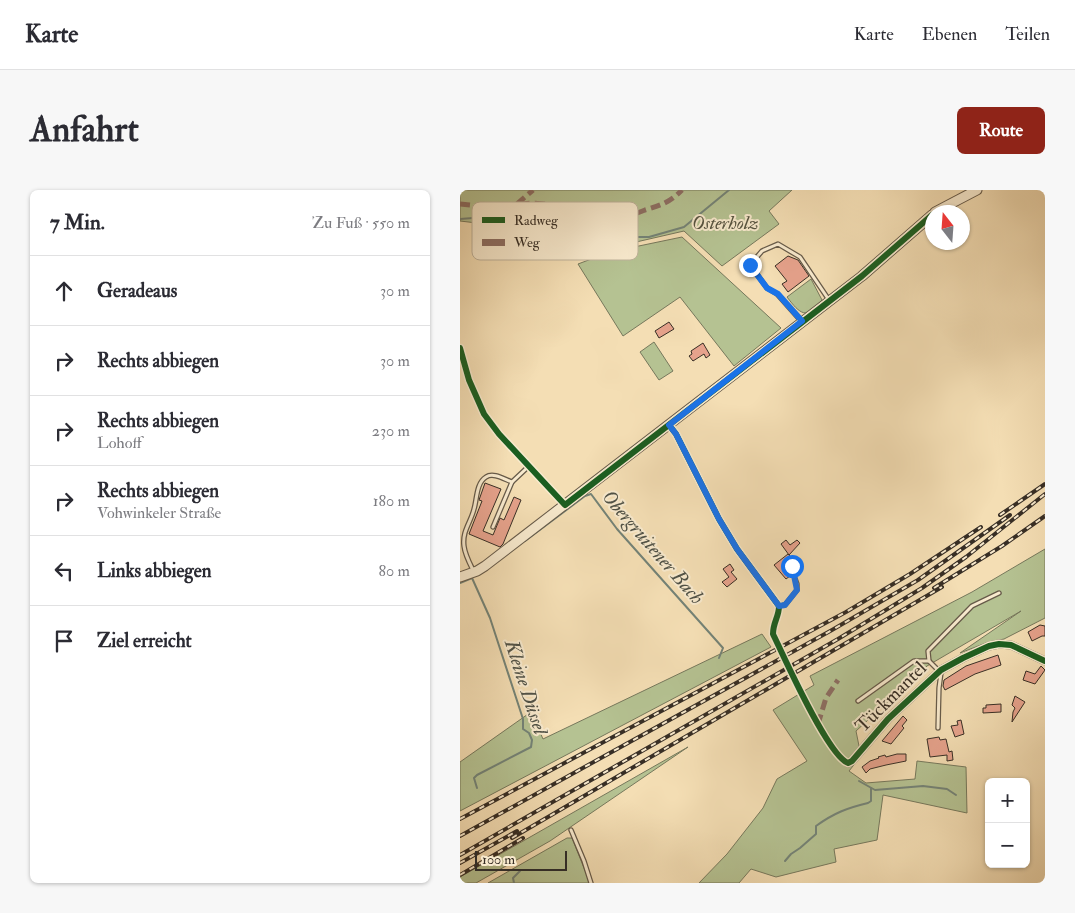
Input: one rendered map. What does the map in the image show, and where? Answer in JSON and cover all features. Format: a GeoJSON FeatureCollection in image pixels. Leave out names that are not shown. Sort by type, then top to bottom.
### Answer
{"type":"FeatureCollection","features":[{"type":"Feature","properties":{"kind":"street"},"geometry":{"type":"LineString","coordinates":[[949,205],[977,190]]}},
{"type":"Feature","properties":{"kind":"street"},"geometry":{"type":"LineString","coordinates":[[460,577],[485,566],[565,505],[862,276],[925,221]]}},
{"type":"Feature","properties":{"kind":"street","name":"Tückmantel"},"geometry":{"type":"LineString","coordinates":[[845,762],[852,761],[888,719],[940,671],[989,646],[999,644],[1011,645],[1045,661]]}},
{"type":"Feature","properties":{"kind":"lane"},"geometry":{"type":"LineString","coordinates":[[802,321],[778,294],[767,288],[750,265],[762,251],[778,244],[800,257],[829,301]]}},
{"type":"Feature","properties":{"kind":"lane"},"geometry":{"type":"LineString","coordinates":[[460,348],[469,380],[484,414],[495,429],[565,505]]}},
{"type":"Feature","properties":{"kind":"lane"},"geometry":{"type":"LineString","coordinates":[[669,425],[676,434],[719,519],[737,549],[779,606],[779,613],[773,624],[773,634],[778,644]]}},
{"type":"Feature","properties":{"kind":"lane"},"geometry":{"type":"LineString","coordinates":[[493,527],[512,482],[529,466]]}},
{"type":"Feature","properties":{"kind":"lane"},"geometry":{"type":"LineString","coordinates":[[474,572],[464,549],[464,542],[468,523],[474,510],[476,495],[482,481],[490,475],[512,482]]}},
{"type":"Feature","properties":{"kind":"lane"},"geometry":{"type":"LineString","coordinates":[[779,606],[785,605],[797,590],[797,584],[791,568],[795,562]]}},
{"type":"Feature","properties":{"kind":"lane"},"geometry":{"type":"LineString","coordinates":[[938,728],[940,671],[930,661],[928,652],[972,606],[1000,593]]}},
{"type":"Feature","properties":{"kind":"lane"},"geometry":{"type":"LineString","coordinates":[[858,700],[914,660],[930,661]]}},
{"type":"Feature","properties":{"kind":"lane"},"geometry":{"type":"LineString","coordinates":[[795,680],[832,748]]}},
{"type":"Feature","properties":{"kind":"lane"},"geometry":{"type":"LineString","coordinates":[[571,830],[591,883]]}},
{"type":"Feature","properties":{"kind":"green space","name":"Osterholz"},"geometry":{"type":"Polygon","coordinates":[[[460,190],[792,190],[769,211],[779,224],[722,266],[684,231],[638,242],[638,202],[472,202],[472,222],[460,221],[460,190]]]}},
{"type":"Feature","properties":{"kind":"green space"},"geometry":{"type":"Polygon","coordinates":[[[682,237],[781,328],[734,366],[680,297],[623,336],[578,264],[589,260],[638,260],[638,246],[682,237]]]}},
{"type":"Feature","properties":{"kind":"green space"},"geometry":{"type":"Polygon","coordinates":[[[811,279],[822,300],[812,311],[804,313],[796,308],[787,297],[811,279]]]}},
{"type":"Feature","properties":{"kind":"green space"},"geometry":{"type":"Polygon","coordinates":[[[654,342],[673,371],[659,380],[640,352],[654,342]]]}},
{"type":"Feature","properties":{"kind":"green space"},"geometry":{"type":"Polygon","coordinates":[[[1045,549],[1045,618],[1004,639],[986,643],[960,653],[1021,611],[927,666],[856,731],[861,756],[849,771],[866,783],[915,779],[917,761],[966,767],[967,813],[883,795],[877,840],[834,849],[836,862],[776,877],[751,869],[739,883],[699,883],[727,854],[763,808],[777,779],[807,761],[773,710],[814,685],[810,676],[972,592],[1045,549]]]}},
{"type":"Feature","properties":{"kind":"green space"},"geometry":{"type":"Polygon","coordinates":[[[762,634],[771,647],[460,811],[460,762],[531,712],[543,739],[762,634]]]}},
{"type":"Feature","properties":{"kind":"green space"},"geometry":{"type":"Polygon","coordinates":[[[688,747],[550,841],[476,883],[460,883],[460,877],[688,747]]]}},
{"type":"Feature","properties":{"kind":"green space"},"geometry":{"type":"Polygon","coordinates":[[[567,838],[572,838],[590,883],[488,883],[567,838]]]}},
{"type":"Feature","properties":{"kind":"building"},"geometry":{"type":"Polygon","coordinates":[[[788,256],[798,260],[809,276],[788,292],[782,284],[787,281],[775,266],[788,256]]]}},
{"type":"Feature","properties":{"kind":"building"},"geometry":{"type":"Polygon","coordinates":[[[669,322],[674,329],[659,338],[655,331],[669,322]]]}},
{"type":"Feature","properties":{"kind":"building"},"geometry":{"type":"Polygon","coordinates":[[[703,343],[710,355],[706,358],[704,354],[693,361],[689,356],[692,354],[691,351],[703,343]]]}},
{"type":"Feature","properties":{"kind":"building"},"geometry":{"type":"Polygon","coordinates":[[[485,483],[501,489],[483,531],[493,535],[500,518],[504,520],[514,497],[521,500],[503,544],[500,547],[469,534],[482,501],[479,500],[485,483]]]}},
{"type":"Feature","properties":{"kind":"building"},"geometry":{"type":"Polygon","coordinates":[[[786,540],[790,545],[797,540],[800,543],[789,555],[781,544],[786,540]]]}},
{"type":"Feature","properties":{"kind":"building"},"geometry":{"type":"Polygon","coordinates":[[[788,554],[793,559],[786,568],[790,576],[786,579],[774,565],[788,554]]]}},
{"type":"Feature","properties":{"kind":"building"},"geometry":{"type":"Polygon","coordinates":[[[730,564],[734,570],[731,572],[737,579],[727,587],[722,582],[729,577],[723,569],[730,564]]]}},
{"type":"Feature","properties":{"kind":"building"},"geometry":{"type":"Polygon","coordinates":[[[1040,625],[1045,626],[1045,636],[1032,641],[1028,632],[1040,625]]]}},
{"type":"Feature","properties":{"kind":"building"},"geometry":{"type":"Polygon","coordinates":[[[998,655],[1001,665],[975,674],[945,690],[943,686],[944,680],[966,666],[998,655]]]}},
{"type":"Feature","properties":{"kind":"building"},"geometry":{"type":"Polygon","coordinates":[[[1041,666],[1045,670],[1035,684],[1023,680],[1026,671],[1035,674],[1041,666]]]}},
{"type":"Feature","properties":{"kind":"building"},"geometry":{"type":"Polygon","coordinates":[[[1015,696],[1025,702],[1012,722],[1015,708],[1012,705],[1015,696]]]}},
{"type":"Feature","properties":{"kind":"building"},"geometry":{"type":"Polygon","coordinates":[[[1001,704],[1001,712],[983,713],[983,708],[986,708],[986,705],[1001,704]]]}},
{"type":"Feature","properties":{"kind":"building"},"geometry":{"type":"Polygon","coordinates":[[[903,716],[907,720],[902,726],[904,728],[891,744],[882,741],[903,716]]]}},
{"type":"Feature","properties":{"kind":"building"},"geometry":{"type":"Polygon","coordinates":[[[961,720],[964,734],[955,737],[951,726],[958,725],[957,721],[961,720]]]}},
{"type":"Feature","properties":{"kind":"building"},"geometry":{"type":"Polygon","coordinates":[[[939,737],[940,740],[946,739],[949,752],[952,751],[953,760],[947,761],[947,755],[930,757],[927,739],[939,737]]]}},
{"type":"Feature","properties":{"kind":"building"},"geometry":{"type":"Polygon","coordinates":[[[906,754],[906,761],[870,769],[866,773],[862,767],[878,757],[906,754]]]}},
{"type":"Feature","properties":{"kind":"waterway"},"geometry":{"type":"LineString","coordinates":[[638,237],[649,237],[684,227],[729,190]]}},
{"type":"Feature","properties":{"kind":"waterway"},"geometry":{"type":"LineString","coordinates":[[460,219],[472,218]]}},
{"type":"Feature","properties":{"kind":"waterway","name":"Obergruitener Bach"},"geometry":{"type":"LineString","coordinates":[[525,541],[585,496],[591,494],[617,529],[723,648],[719,658]]}},
{"type":"Feature","properties":{"kind":"waterway","name":"Kleine Düssel"},"geometry":{"type":"LineString","coordinates":[[460,583],[472,578],[490,618],[523,719],[523,729],[529,733],[532,740],[531,747],[477,775],[474,778],[477,788]]}},
{"type":"Feature","properties":{"kind":"waterway","name":"Obergruitener Bach"},"geometry":{"type":"LineString","coordinates":[[859,781],[875,790],[923,786],[947,789],[956,795]]}},
{"type":"Feature","properties":{"kind":"waterway"},"geometry":{"type":"LineString","coordinates":[[785,861],[816,834],[816,826],[841,812],[871,801],[871,788]]}},
{"type":"Feature","properties":{"kind":"waterway","name":"Kleine Düssel"},"geometry":{"type":"LineString","coordinates":[[514,883],[513,878],[520,871]]}},
{"type":"Feature","properties":{"kind":"railway"},"geometry":{"type":"LineString","coordinates":[[1000,515],[1045,484]]}},
{"type":"Feature","properties":{"kind":"railway"},"geometry":{"type":"LineString","coordinates":[[460,855],[838,639],[922,588],[966,557],[1045,494]]}},
{"type":"Feature","properties":{"kind":"railway"},"geometry":{"type":"LineString","coordinates":[[460,836],[832,630],[918,580],[1010,515]]}},
{"type":"Feature","properties":{"kind":"railway"},"geometry":{"type":"LineString","coordinates":[[934,588],[1002,546],[1045,516]]}},
{"type":"Feature","properties":{"kind":"railway"},"geometry":{"type":"LineString","coordinates":[[460,819],[846,612],[910,574],[981,527]]}},
{"type":"Feature","properties":{"kind":"railway"},"geometry":{"type":"LineString","coordinates":[[512,838],[942,587]]}},
{"type":"Feature","properties":{"kind":"railway"},"geometry":{"type":"LineString","coordinates":[[460,863],[517,831]]}},
{"type":"Feature","properties":{"kind":"railway"},"geometry":{"type":"LineString","coordinates":[[460,875],[523,838]]}},
{"type":"Feature","properties":{"kind":"marked path"},"geometry":{"type":"LineString","coordinates":[[519,202],[533,190]]}},
{"type":"Feature","properties":{"kind":"marked path"},"geometry":{"type":"LineString","coordinates":[[638,213],[669,201],[682,190]]}},
{"type":"Feature","properties":{"kind":"marked path"},"geometry":{"type":"LineString","coordinates":[[460,204],[472,205]]}},
{"type":"Feature","properties":{"kind":"marked path"},"geometry":{"type":"LineString","coordinates":[[818,724],[826,698],[838,680]]}},
{"type":"Feature","properties":{"kind":"cycle path"},"geometry":{"type":"LineString","coordinates":[[460,348],[469,380],[484,414],[499,434],[565,505],[862,276],[925,221]]}},
{"type":"Feature","properties":{"kind":"cycle path"},"geometry":{"type":"LineString","coordinates":[[669,425],[676,434],[719,519],[737,549],[779,606],[773,634],[818,725],[839,756],[848,763],[852,761],[888,719],[941,670],[963,658],[989,646],[999,644],[1011,645],[1045,661]]}},
{"type":"Feature","properties":{"kind":"route"},"geometry":{"type":"LineString","coordinates":[[750,265],[767,288],[778,294],[802,321],[669,425],[676,434],[719,519],[737,549],[779,606],[785,605],[797,590],[792,566]]}}]}
